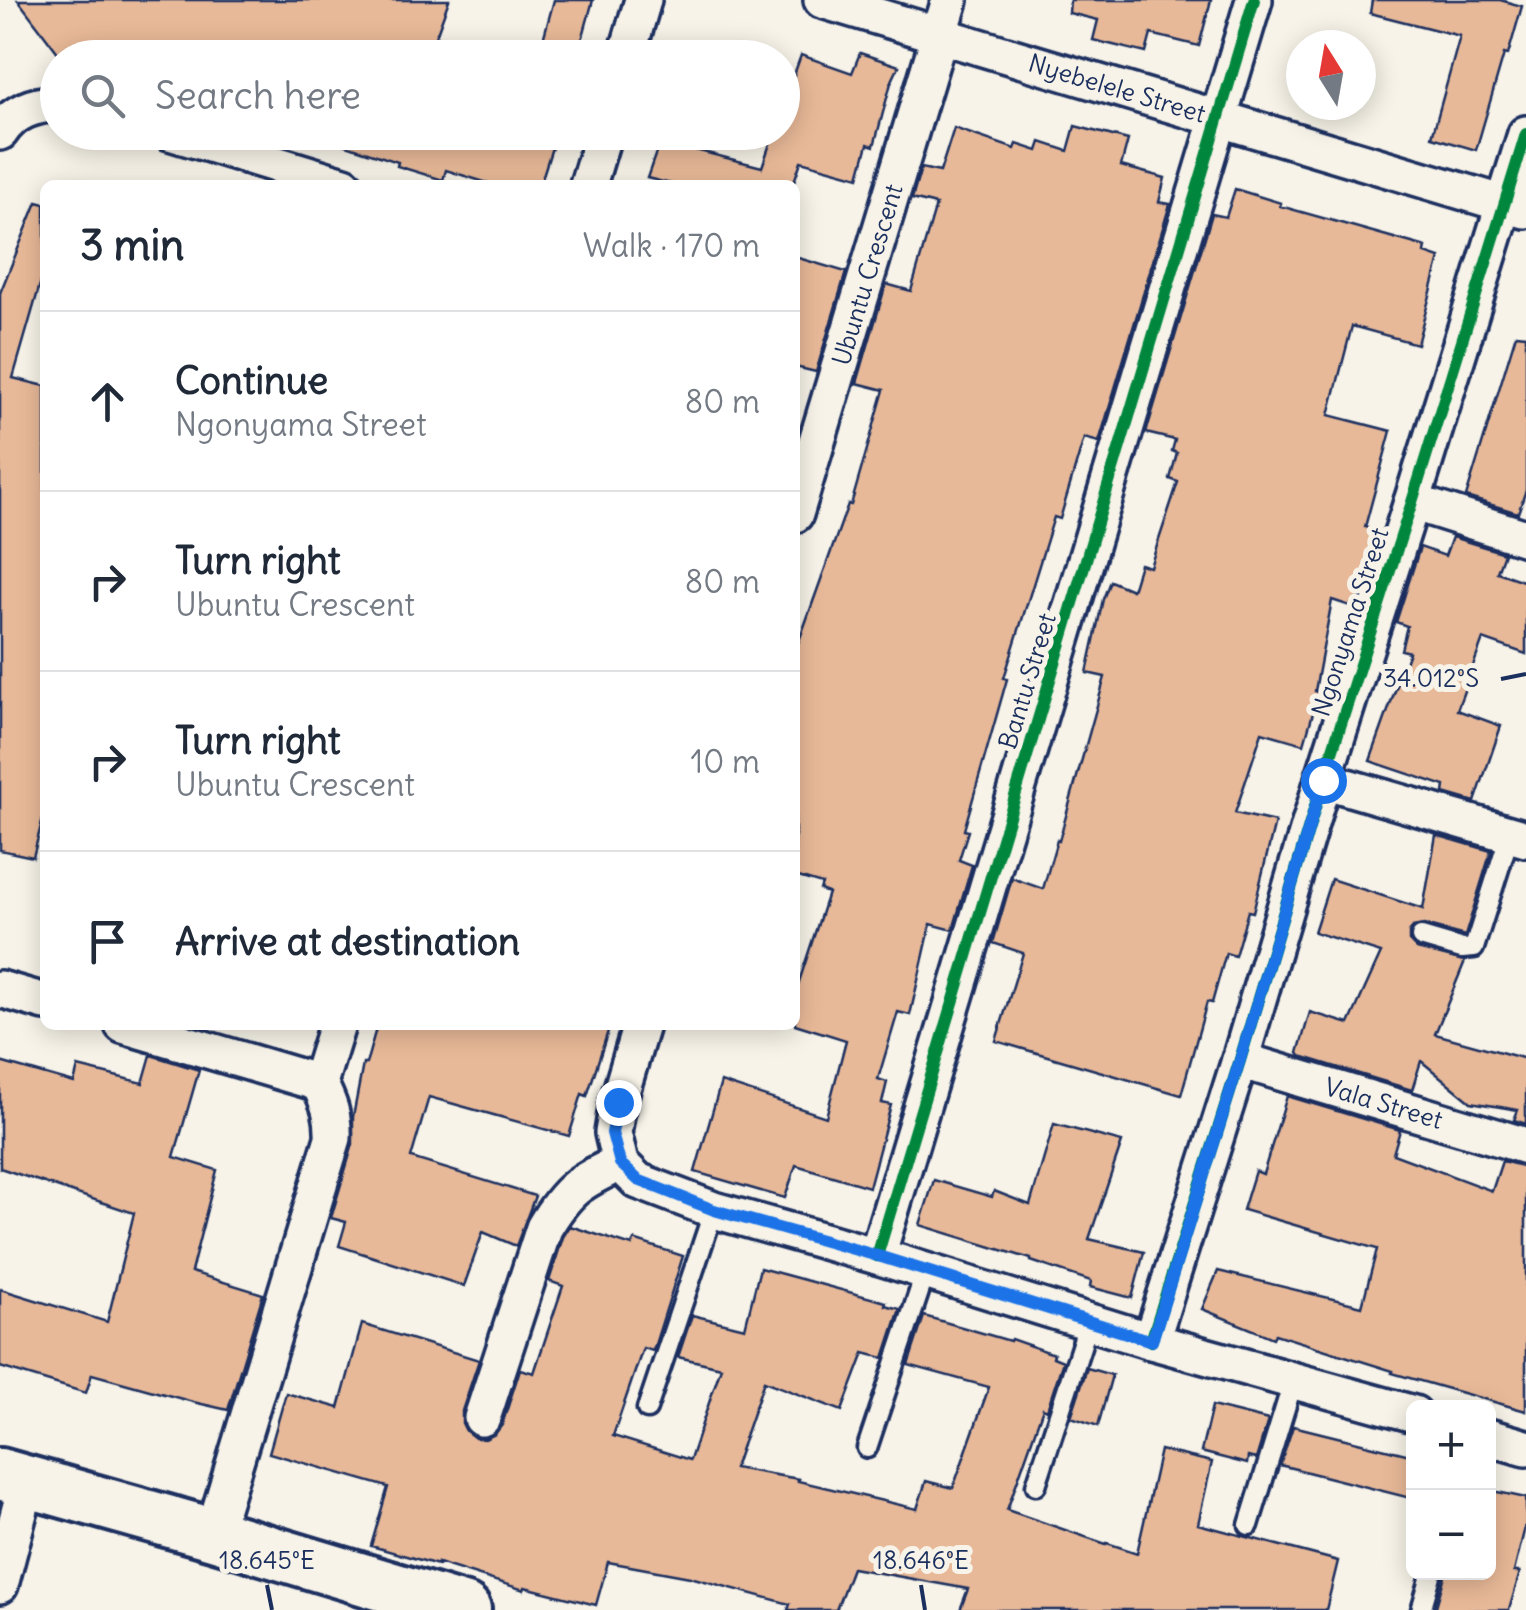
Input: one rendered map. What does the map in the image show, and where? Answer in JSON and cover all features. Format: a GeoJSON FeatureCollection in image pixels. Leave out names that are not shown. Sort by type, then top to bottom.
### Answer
{"type":"FeatureCollection","features":[{"type":"Feature","properties":{"kind":"street"},"geometry":{"type":"LineString","coordinates":[[631,40],[643,0]]}},
{"type":"Feature","properties":{"kind":"street","name":"Nyebelele Street"},"geometry":{"type":"LineString","coordinates":[[822,0],[1515,207]]}},
{"type":"Feature","properties":{"kind":"street","name":"Ubuntu Crescent"},"geometry":{"type":"LineString","coordinates":[[800,498],[950,0]]}},
{"type":"Feature","properties":{"kind":"street","name":"Bantu Street"},"geometry":{"type":"LineString","coordinates":[[878,1256],[1254,0]]}},
{"type":"Feature","properties":{"kind":"street"},"geometry":{"type":"LineString","coordinates":[[0,132],[9,118],[40,106]]}},
{"type":"Feature","properties":{"kind":"street","name":"Ngonyama Street"},"geometry":{"type":"LineString","coordinates":[[1152,1341],[1323,780],[1412,502],[1515,207],[1526,134]]}},
{"type":"Feature","properties":{"kind":"street"},"geometry":{"type":"LineString","coordinates":[[218,150],[289,177]]}},
{"type":"Feature","properties":{"kind":"street"},"geometry":{"type":"LineString","coordinates":[[590,180],[599,150]]}},
{"type":"Feature","properties":{"kind":"street"},"geometry":{"type":"LineString","coordinates":[[1412,502],[1526,538]]}},
{"type":"Feature","properties":{"kind":"street"},"geometry":{"type":"LineString","coordinates":[[1323,780],[1518,836]]}},
{"type":"Feature","properties":{"kind":"street"},"geometry":{"type":"LineString","coordinates":[[0,989],[40,996]]}},
{"type":"Feature","properties":{"kind":"street"},"geometry":{"type":"LineString","coordinates":[[140,1030],[320,1083]]}},
{"type":"Feature","properties":{"kind":"street"},"geometry":{"type":"LineString","coordinates":[[213,1534],[333,1138],[334,1121],[320,1083],[336,1030]]}},
{"type":"Feature","properties":{"kind":"street"},"geometry":{"type":"LineString","coordinates":[[640,1030],[612,1133],[620,1163],[638,1180],[714,1210],[1152,1341],[1406,1412]]}},
{"type":"Feature","properties":{"kind":"street","name":"Vala Street"},"geometry":{"type":"LineString","coordinates":[[1240,1060],[1526,1146]]}},
{"type":"Feature","properties":{"kind":"street"},"geometry":{"type":"LineString","coordinates":[[482,1418],[544,1228],[560,1200],[584,1180],[620,1163]]}},
{"type":"Feature","properties":{"kind":"street"},"geometry":{"type":"LineString","coordinates":[[1496,1439],[1526,1448]]}},
{"type":"Feature","properties":{"kind":"street"},"geometry":{"type":"LineString","coordinates":[[0,1585],[14,1478],[465,1610]]}},
{"type":"Feature","properties":{"kind":"lane"},"geometry":{"type":"LineString","coordinates":[[1421,936],[1462,949],[1474,948],[1518,836]]}},
{"type":"Feature","properties":{"kind":"lane"},"geometry":{"type":"LineString","coordinates":[[647,1409],[714,1210]]}},
{"type":"Feature","properties":{"kind":"lane"},"geometry":{"type":"LineString","coordinates":[[866,1448],[926,1271]]}},
{"type":"Feature","properties":{"kind":"lane"},"geometry":{"type":"LineString","coordinates":[[1036,1485],[1089,1322]]}},
{"type":"Feature","properties":{"kind":"lane"},"geometry":{"type":"LineString","coordinates":[[1249,1525],[1294,1380]]}},
{"type":"Feature","properties":{"kind":"lane"},"geometry":{"type":"LineString","coordinates":[[1421,1610],[1430,1580]]}},
{"type":"Feature","properties":{"kind":"building"},"geometry":{"type":"Polygon","coordinates":[[[18,0],[449,0],[435,40],[48,40],[18,0]]]}},
{"type":"Feature","properties":{"kind":"building"},"geometry":{"type":"Polygon","coordinates":[[[554,0],[593,0],[582,40],[543,40],[554,0]]]}},
{"type":"Feature","properties":{"kind":"building"},"geometry":{"type":"Polygon","coordinates":[[[1070,0],[1211,0],[1199,46],[1151,34],[1146,53],[1093,40],[1098,20],[1069,13],[1070,0]]]}},
{"type":"Feature","properties":{"kind":"building"},"geometry":{"type":"Polygon","coordinates":[[[1372,0],[1500,0],[1522,6],[1476,150],[1432,137],[1460,36],[1370,13],[1372,0]]]}},
{"type":"Feature","properties":{"kind":"building"},"geometry":{"type":"Polygon","coordinates":[[[860,53],[899,66],[874,146],[868,144],[859,177],[801,161],[795,180],[647,178],[657,150],[695,150],[762,167],[768,150],[800,150],[801,55],[852,73],[860,53]]]}},
{"type":"Feature","properties":{"kind":"building"},"geometry":{"type":"Polygon","coordinates":[[[1075,126],[1128,140],[1121,166],[1165,178],[1159,202],[1170,204],[1099,442],[1084,438],[1060,519],[1054,517],[1004,678],[1007,679],[964,830],[968,831],[959,860],[972,865],[953,930],[931,924],[910,1015],[898,1012],[878,1079],[887,1082],[882,1103],[891,1105],[869,1187],[796,1165],[785,1198],[695,1172],[721,1082],[826,1117],[846,1040],[800,1026],[800,979],[828,893],[820,890],[822,884],[800,877],[800,638],[848,504],[851,505],[884,390],[857,383],[886,284],[911,291],[936,205],[912,199],[921,168],[940,172],[954,128],[1015,149],[1017,144],[1038,151],[1041,142],[1068,151],[1075,126]]]}},
{"type":"Feature","properties":{"kind":"building"},"geometry":{"type":"Polygon","coordinates":[[[361,150],[551,150],[542,180],[478,180],[446,170],[443,180],[397,166],[398,162],[361,150]]]}},
{"type":"Feature","properties":{"kind":"building"},"geometry":{"type":"Polygon","coordinates":[[[1235,189],[1281,203],[1280,206],[1426,247],[1425,253],[1440,258],[1417,344],[1352,326],[1329,415],[1391,431],[1365,527],[1380,532],[1356,608],[1332,600],[1315,691],[1319,692],[1304,744],[1262,732],[1235,813],[1275,822],[1253,912],[1248,911],[1235,956],[1226,953],[1212,1003],[1207,1002],[1181,1095],[996,1041],[1023,953],[993,943],[1012,878],[1043,889],[1105,677],[1087,673],[1103,599],[1110,581],[1132,590],[1140,564],[1150,567],[1178,482],[1170,479],[1177,453],[1172,451],[1175,440],[1146,433],[1212,214],[1226,217],[1235,189]]]}},
{"type":"Feature","properties":{"kind":"building"},"geometry":{"type":"Polygon","coordinates":[[[37,202],[40,203],[40,284],[13,378],[40,385],[40,830],[33,857],[0,850],[0,293],[37,202]]]}},
{"type":"Feature","properties":{"kind":"building"},"geometry":{"type":"Polygon","coordinates":[[[800,258],[846,272],[816,372],[800,368],[800,258]]]}},
{"type":"Feature","properties":{"kind":"building"},"geometry":{"type":"Polygon","coordinates":[[[1516,334],[1526,335],[1526,490],[1518,513],[1466,497],[1516,334]]]}},
{"type":"Feature","properties":{"kind":"building"},"geometry":{"type":"Polygon","coordinates":[[[1452,537],[1504,553],[1497,572],[1526,582],[1526,654],[1483,639],[1457,710],[1501,726],[1475,802],[1444,793],[1445,786],[1370,761],[1409,652],[1401,650],[1407,626],[1396,622],[1420,547],[1445,556],[1452,537]]]}},
{"type":"Feature","properties":{"kind":"building"},"geometry":{"type":"Polygon","coordinates":[[[1436,835],[1491,851],[1465,936],[1424,925],[1413,927],[1409,933],[1409,941],[1417,949],[1465,961],[1435,1034],[1526,1059],[1526,1124],[1514,1120],[1518,1110],[1471,1102],[1421,1061],[1412,1090],[1298,1053],[1310,1012],[1349,1024],[1381,953],[1314,932],[1331,879],[1423,909],[1436,835]]]}},
{"type":"Feature","properties":{"kind":"building"},"geometry":{"type":"Polygon","coordinates":[[[376,1030],[608,1030],[569,1136],[429,1097],[411,1158],[535,1196],[516,1246],[483,1232],[464,1286],[339,1246],[346,1222],[331,1218],[353,1144],[353,1117],[376,1030]]]}},
{"type":"Feature","properties":{"kind":"building"},"geometry":{"type":"Polygon","coordinates":[[[151,1055],[199,1070],[174,1157],[217,1170],[191,1272],[263,1294],[228,1410],[92,1374],[86,1393],[0,1367],[0,1289],[107,1322],[134,1213],[0,1168],[0,1062],[74,1083],[78,1067],[143,1083],[151,1055]]]}},
{"type":"Feature","properties":{"kind":"building"},"geometry":{"type":"Polygon","coordinates":[[[1287,1096],[1400,1130],[1393,1154],[1492,1191],[1502,1161],[1526,1167],[1526,1411],[1275,1334],[1273,1338],[1202,1309],[1218,1271],[1362,1306],[1377,1249],[1243,1210],[1255,1171],[1263,1174],[1287,1096]]]}},
{"type":"Feature","properties":{"kind":"building"},"geometry":{"type":"Polygon","coordinates":[[[1054,1124],[1122,1142],[1089,1239],[1144,1252],[1132,1298],[1090,1287],[1091,1281],[1031,1259],[920,1225],[934,1180],[992,1197],[994,1191],[1030,1205],[1054,1124]]]}},
{"type":"Feature","properties":{"kind":"building"},"geometry":{"type":"Polygon","coordinates":[[[570,1226],[632,1246],[634,1240],[683,1256],[653,1351],[643,1348],[613,1436],[690,1460],[721,1367],[678,1357],[692,1315],[745,1328],[760,1268],[900,1309],[884,1358],[864,1353],[842,1411],[764,1381],[734,1468],[799,1479],[917,1509],[926,1481],[953,1488],[989,1387],[908,1365],[924,1316],[1011,1339],[1063,1361],[1007,1510],[1137,1553],[1160,1450],[1212,1462],[1198,1524],[1338,1561],[1326,1610],[960,1610],[968,1589],[852,1568],[836,1610],[788,1610],[790,1604],[690,1577],[608,1562],[596,1605],[525,1587],[524,1590],[371,1546],[388,1487],[269,1453],[286,1393],[339,1408],[362,1324],[479,1360],[462,1411],[462,1423],[475,1438],[495,1434],[502,1425],[520,1369],[534,1373],[563,1286],[549,1281],[570,1226]]]}},
{"type":"Feature","properties":{"kind":"building"},"geometry":{"type":"Polygon","coordinates":[[[1087,1368],[1112,1375],[1098,1426],[1071,1417],[1087,1368]]]}},
{"type":"Feature","properties":{"kind":"building"},"geometry":{"type":"Polygon","coordinates":[[[1212,1406],[1268,1420],[1256,1459],[1248,1457],[1247,1464],[1201,1452],[1212,1406]]]}},
{"type":"Feature","properties":{"kind":"building"},"geometry":{"type":"Polygon","coordinates":[[[1293,1426],[1406,1454],[1406,1497],[1280,1465],[1293,1426]]]}},
{"type":"Feature","properties":{"kind":"building"},"geometry":{"type":"Polygon","coordinates":[[[1496,1492],[1526,1498],[1526,1523],[1514,1572],[1520,1572],[1509,1610],[1435,1610],[1444,1580],[1496,1580],[1496,1492]]]}},
{"type":"Feature","properties":{"kind":"cycle path"},"geometry":{"type":"LineString","coordinates":[[877,1256],[1254,0]]}},
{"type":"Feature","properties":{"kind":"cycle path"},"geometry":{"type":"LineString","coordinates":[[1151,1341],[1526,134]]}},
{"type":"Feature","properties":{"kind":"route"},"geometry":{"type":"LineString","coordinates":[[618,1102],[612,1133],[620,1163],[638,1180],[714,1210],[1152,1341],[1323,780]]}}]}
